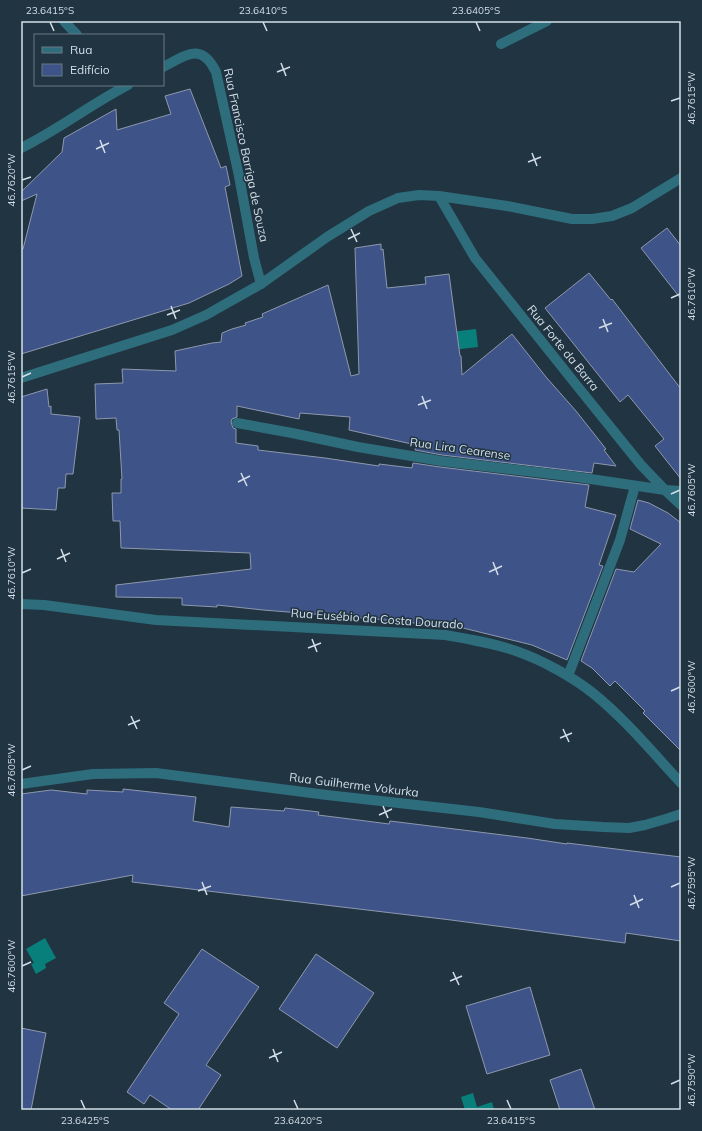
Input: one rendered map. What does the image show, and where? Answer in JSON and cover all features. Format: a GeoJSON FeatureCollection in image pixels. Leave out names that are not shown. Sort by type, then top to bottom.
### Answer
{"type":"FeatureCollection","features":[{"type":"Feature","properties":{"kind":"street"},"geometry":{"type":"LineString","coordinates":[[64,21],[75,34]]}},
{"type":"Feature","properties":{"kind":"street"},"geometry":{"type":"LineString","coordinates":[[501,44],[547,21]]}},
{"type":"Feature","properties":{"kind":"street","name":"Rua Francisco Barriga de Souza"},"geometry":{"type":"LineString","coordinates":[[164,66],[186,55],[196,53],[203,55],[211,62],[216,72],[239,176],[254,258],[261,284]]}},
{"type":"Feature","properties":{"kind":"street"},"geometry":{"type":"LineString","coordinates":[[21,148],[39,139],[112,89],[124,86]]}},
{"type":"Feature","properties":{"kind":"street"},"geometry":{"type":"LineString","coordinates":[[21,378],[172,330],[206,315],[261,284],[327,237],[369,211],[398,198],[419,195],[439,196],[507,206],[572,219],[592,220],[612,216],[632,208],[681,178]]}},
{"type":"Feature","properties":{"kind":"street","name":"Rua Forte da Barra"},"geometry":{"type":"LineString","coordinates":[[439,196],[475,258],[636,459],[681,505]]}},
{"type":"Feature","properties":{"kind":"street","name":"Rua Lira Cearense"},"geometry":{"type":"LineString","coordinates":[[237,423],[358,447],[441,461],[681,491]]}},
{"type":"Feature","properties":{"kind":"street"},"geometry":{"type":"LineString","coordinates":[[568,676],[620,540],[635,486]]}},
{"type":"Feature","properties":{"kind":"street","name":"Rua Eusébio da Costa Dourado"},"geometry":{"type":"LineString","coordinates":[[21,604],[44,605],[156,620],[445,635],[491,643],[518,651],[568,676],[594,694],[616,714],[681,783]]}},
{"type":"Feature","properties":{"kind":"street","name":"Rua Guilherme Vokurka"},"geometry":{"type":"LineString","coordinates":[[21,784],[93,774],[156,773],[327,795],[479,812],[555,824],[629,828],[681,814]]}},
{"type":"Feature","properties":{"kind":"shaded area"},"geometry":{"type":"Polygon","coordinates":[[[476,329],[478,347],[444,351],[442,333],[476,329]]]}},
{"type":"Feature","properties":{"kind":"shaded area"},"geometry":{"type":"Polygon","coordinates":[[[45,938],[56,958],[45,964],[46,968],[36,974],[31,964],[34,963],[26,949],[45,938]]]}},
{"type":"Feature","properties":{"kind":"shaded area"},"geometry":{"type":"Polygon","coordinates":[[[473,1093],[477,1107],[492,1102],[494,1110],[465,1110],[461,1097],[473,1093]]]}},
{"type":"Feature","properties":{"kind":"building"},"geometry":{"type":"Polygon","coordinates":[[[190,89],[221,168],[226,166],[230,185],[225,187],[242,276],[229,284],[189,303],[21,354],[21,248],[23,249],[37,194],[21,201],[21,192],[62,152],[64,138],[116,109],[117,130],[171,114],[165,96],[190,89]]]}},
{"type":"Feature","properties":{"kind":"building"},"geometry":{"type":"Polygon","coordinates":[[[667,228],[681,246],[681,299],[641,248],[667,228]]]}},
{"type":"Feature","properties":{"kind":"building"},"geometry":{"type":"Polygon","coordinates":[[[381,244],[381,250],[383,249],[387,288],[426,284],[425,277],[449,274],[461,356],[462,375],[512,334],[606,449],[604,450],[616,466],[594,463],[592,473],[442,455],[415,450],[416,445],[349,430],[350,417],[300,413],[299,419],[237,406],[237,417],[232,419],[231,422],[233,428],[236,429],[236,443],[258,446],[258,450],[379,466],[379,464],[412,468],[413,463],[589,485],[585,507],[616,515],[599,565],[603,566],[567,660],[532,645],[463,628],[217,605],[217,607],[182,605],[182,598],[116,597],[116,585],[251,569],[250,553],[121,548],[120,521],[113,521],[112,493],[121,493],[122,479],[119,430],[117,430],[116,418],[96,419],[95,384],[123,383],[122,369],[176,371],[175,351],[221,342],[222,333],[246,325],[245,323],[263,317],[262,314],[328,285],[351,376],[359,374],[355,248],[381,244]]]}},
{"type":"Feature","properties":{"kind":"building"},"geometry":{"type":"Polygon","coordinates":[[[589,273],[611,300],[612,299],[681,389],[681,479],[655,446],[664,439],[628,395],[620,402],[545,308],[589,273]]]}},
{"type":"Feature","properties":{"kind":"building"},"geometry":{"type":"Polygon","coordinates":[[[47,389],[49,407],[51,406],[51,414],[80,417],[73,474],[66,474],[65,488],[58,488],[56,510],[21,508],[21,397],[47,389]]]}},
{"type":"Feature","properties":{"kind":"building"},"geometry":{"type":"Polygon","coordinates":[[[638,500],[649,503],[668,513],[681,523],[681,751],[643,713],[645,711],[615,681],[610,686],[592,668],[581,661],[616,569],[634,572],[661,544],[630,529],[638,500]]]}},
{"type":"Feature","properties":{"kind":"building"},"geometry":{"type":"Polygon","coordinates":[[[123,789],[196,797],[193,821],[229,827],[231,807],[284,811],[285,808],[319,812],[318,815],[389,824],[390,821],[681,857],[681,941],[626,933],[625,943],[451,920],[132,882],[133,875],[21,896],[21,794],[51,790],[87,794],[87,790],[123,792],[123,789]]]}},
{"type":"Feature","properties":{"kind":"building"},"geometry":{"type":"Polygon","coordinates":[[[202,949],[259,987],[206,1065],[221,1075],[198,1110],[172,1110],[150,1095],[144,1104],[127,1092],[179,1014],[164,1003],[202,949]]]}},
{"type":"Feature","properties":{"kind":"building"},"geometry":{"type":"Polygon","coordinates":[[[316,954],[374,993],[337,1048],[279,1009],[316,954]]]}},
{"type":"Feature","properties":{"kind":"building"},"geometry":{"type":"Polygon","coordinates":[[[530,987],[550,1055],[487,1074],[466,1006],[530,987]]]}},
{"type":"Feature","properties":{"kind":"building"},"geometry":{"type":"Polygon","coordinates":[[[21,1028],[46,1033],[31,1110],[21,1110],[21,1028]]]}},
{"type":"Feature","properties":{"kind":"building"},"geometry":{"type":"Polygon","coordinates":[[[581,1069],[595,1110],[560,1110],[550,1080],[581,1069]]]}}]}
